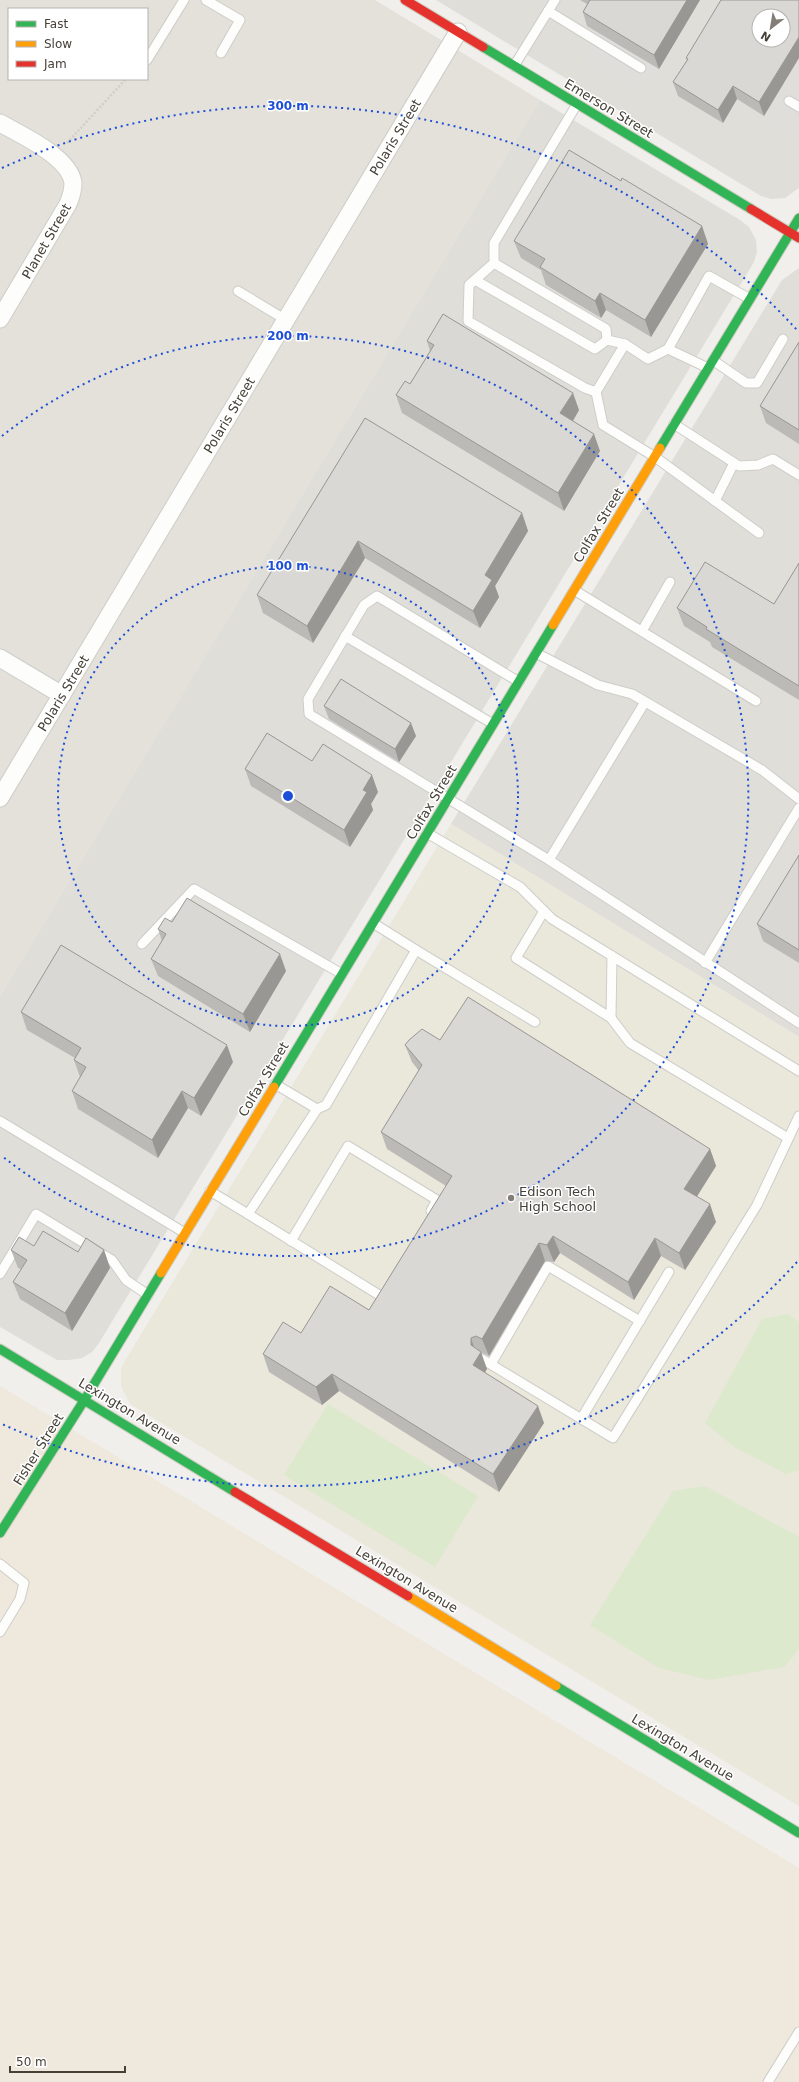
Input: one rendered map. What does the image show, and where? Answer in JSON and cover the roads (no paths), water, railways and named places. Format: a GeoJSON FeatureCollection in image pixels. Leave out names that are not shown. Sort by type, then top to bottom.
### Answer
{"type":"FeatureCollection","features":[{"type":"Feature","properties":{"kind":"street","name":"Emerson Street"},"geometry":{"type":"LineString","coordinates":[[405,0],[799,238]]}},
{"type":"Feature","properties":{"kind":"street","name":"Polaris Street"},"geometry":{"type":"LineString","coordinates":[[0,798],[458,32]]}},
{"type":"Feature","properties":{"kind":"street","name":"Planet Street"},"geometry":{"type":"LineString","coordinates":[[0,123],[54,156],[66,168],[73,182],[72,193],[68,204],[0,319]]}},
{"type":"Feature","properties":{"kind":"street","name":"Colfax Street"},"geometry":{"type":"LineString","coordinates":[[85,1399],[799,218]]}},
{"type":"Feature","properties":{"kind":"street"},"geometry":{"type":"LineString","coordinates":[[0,658],[62,695]]}},
{"type":"Feature","properties":{"kind":"street","name":"Lexington Avenue"},"geometry":{"type":"LineString","coordinates":[[0,1349],[85,1399],[799,1833]]}},
{"type":"Feature","properties":{"kind":"street","name":"Fisher Street"},"geometry":{"type":"LineString","coordinates":[[0,1533],[85,1399]]}},
{"type":"Feature","properties":{"kind":"lane"},"geometry":{"type":"LineString","coordinates":[[148,58],[184,0]]}},
{"type":"Feature","properties":{"kind":"lane"},"geometry":{"type":"LineString","coordinates":[[206,0],[240,20],[221,54]]}},
{"type":"Feature","properties":{"kind":"lane"},"geometry":{"type":"LineString","coordinates":[[514,66],[555,0]]}},
{"type":"Feature","properties":{"kind":"lane"},"geometry":{"type":"LineString","coordinates":[[548,11],[641,68]]}},
{"type":"Feature","properties":{"kind":"lane"},"geometry":{"type":"LineString","coordinates":[[789,101],[799,107]]}},
{"type":"Feature","properties":{"kind":"lane"},"geometry":{"type":"LineString","coordinates":[[577,104],[494,243],[494,263],[469,285],[468,321],[585,388],[596,392]]}},
{"type":"Feature","properties":{"kind":"lane"},"geometry":{"type":"LineString","coordinates":[[494,263],[606,329],[607,340]]}},
{"type":"Feature","properties":{"kind":"lane"},"geometry":{"type":"LineString","coordinates":[[475,280],[595,349],[607,340],[625,344],[648,359],[668,349],[709,276],[750,299]]}},
{"type":"Feature","properties":{"kind":"lane"},"geometry":{"type":"LineString","coordinates":[[238,291],[286,320]]}},
{"type":"Feature","properties":{"kind":"lane"},"geometry":{"type":"LineString","coordinates":[[668,349],[711,365],[746,383],[757,383],[783,339]]}},
{"type":"Feature","properties":{"kind":"lane"},"geometry":{"type":"LineString","coordinates":[[625,344],[596,392],[603,425],[655,457],[759,533]]}},
{"type":"Feature","properties":{"kind":"lane"},"geometry":{"type":"LineString","coordinates":[[674,424],[739,466],[758,466],[773,459],[799,475]]}},
{"type":"Feature","properties":{"kind":"lane"},"geometry":{"type":"LineString","coordinates":[[715,501],[734,463]]}},
{"type":"Feature","properties":{"kind":"lane"},"geometry":{"type":"LineString","coordinates":[[642,631],[670,582]]}},
{"type":"Feature","properties":{"kind":"lane"},"geometry":{"type":"LineString","coordinates":[[574,590],[756,701]]}},
{"type":"Feature","properties":{"kind":"lane"},"geometry":{"type":"LineString","coordinates":[[519,682],[377,596],[364,605],[308,699],[310,714],[549,860],[799,1023]]}},
{"type":"Feature","properties":{"kind":"lane"},"geometry":{"type":"LineString","coordinates":[[345,636],[493,724]]}},
{"type":"Feature","properties":{"kind":"lane"},"geometry":{"type":"LineString","coordinates":[[536,653],[598,685],[632,694],[762,770],[799,799]]}},
{"type":"Feature","properties":{"kind":"lane"},"geometry":{"type":"LineString","coordinates":[[549,860],[645,702]]}},
{"type":"Feature","properties":{"kind":"lane"},"geometry":{"type":"LineString","coordinates":[[705,963],[799,808]]}},
{"type":"Feature","properties":{"kind":"lane"},"geometry":{"type":"LineString","coordinates":[[427,833],[520,887],[552,920],[799,1071]]}},
{"type":"Feature","properties":{"kind":"lane"},"geometry":{"type":"LineString","coordinates":[[142,944],[194,889],[342,974]]}},
{"type":"Feature","properties":{"kind":"lane"},"geometry":{"type":"LineString","coordinates":[[544,911],[516,958],[611,1018],[630,1043],[788,1138]]}},
{"type":"Feature","properties":{"kind":"lane"},"geometry":{"type":"LineString","coordinates":[[373,923],[535,1022]]}},
{"type":"Feature","properties":{"kind":"lane"},"geometry":{"type":"LineString","coordinates":[[248,1214],[317,1109],[326,1104],[416,950]]}},
{"type":"Feature","properties":{"kind":"lane"},"geometry":{"type":"LineString","coordinates":[[611,1018],[612,956]]}},
{"type":"Feature","properties":{"kind":"lane"},"geometry":{"type":"LineString","coordinates":[[275,1084],[317,1109]]}},
{"type":"Feature","properties":{"kind":"lane"},"geometry":{"type":"LineString","coordinates":[[482,1359],[613,1438],[757,1205],[799,1116]]}},
{"type":"Feature","properties":{"kind":"lane"},"geometry":{"type":"LineString","coordinates":[[0,1121],[185,1233]]}},
{"type":"Feature","properties":{"kind":"lane"},"geometry":{"type":"LineString","coordinates":[[291,1241],[348,1146],[437,1200],[425,1220]]}},
{"type":"Feature","properties":{"kind":"lane"},"geometry":{"type":"LineString","coordinates":[[210,1191],[291,1241],[382,1294]]}},
{"type":"Feature","properties":{"kind":"lane"},"geometry":{"type":"LineString","coordinates":[[0,1274],[36,1214],[112,1260],[126,1280],[148,1294]]}},
{"type":"Feature","properties":{"kind":"lane"},"geometry":{"type":"LineString","coordinates":[[491,1364],[548,1266],[640,1320]]}},
{"type":"Feature","properties":{"kind":"lane"},"geometry":{"type":"LineString","coordinates":[[581,1419],[669,1272]]}},
{"type":"Feature","properties":{"kind":"lane"},"geometry":{"type":"LineString","coordinates":[[0,1564],[24,1583],[20,1599],[0,1632]]}},
{"type":"Feature","properties":{"kind":"lane"},"geometry":{"type":"LineString","coordinates":[[768,2082],[799,2032]]}},
{"type":"Feature","properties":{"kind":"place","name":"Edison Tech High School"},"geometry":{"type":"Point","coordinates":[511,1198]}}]}
